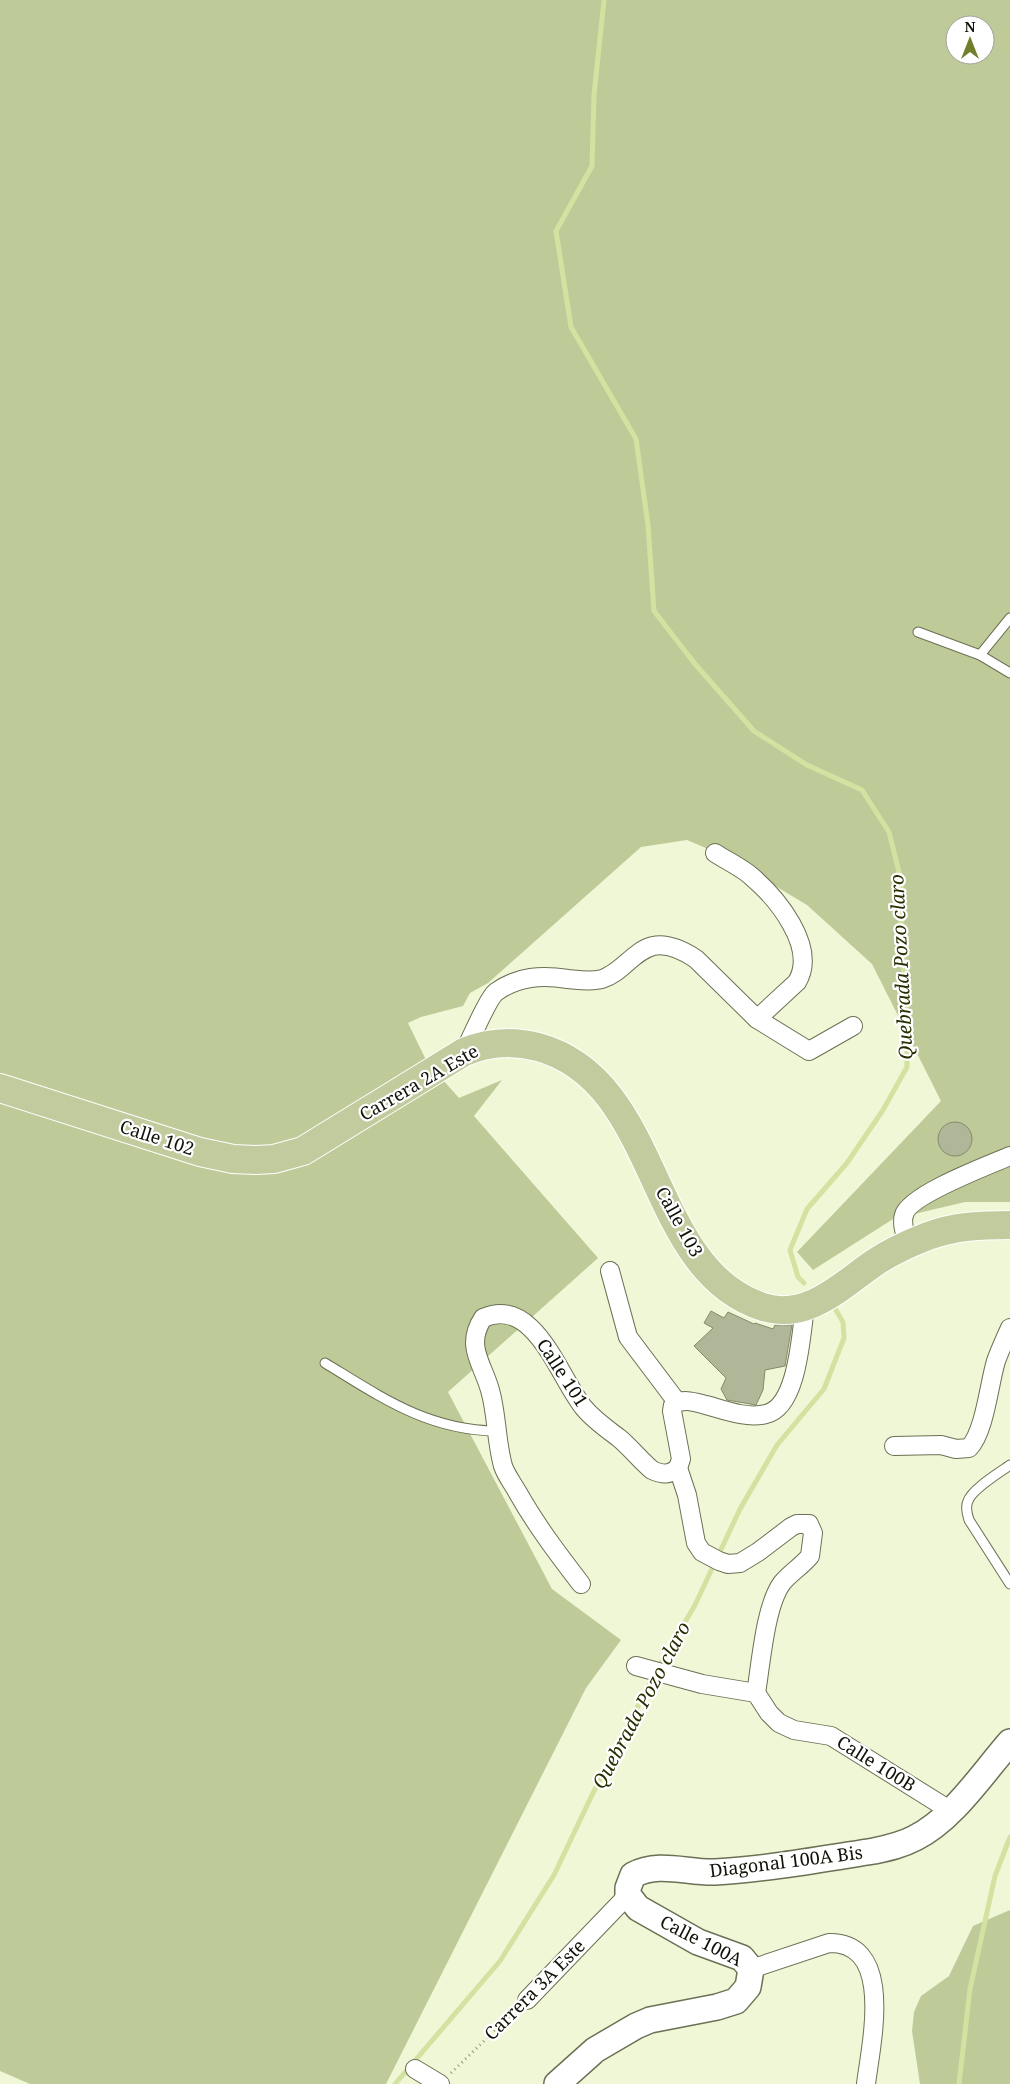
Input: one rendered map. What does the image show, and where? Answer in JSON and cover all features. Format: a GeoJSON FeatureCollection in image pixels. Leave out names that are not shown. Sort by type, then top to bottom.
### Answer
{"type":"FeatureCollection","features":[{"type":"Feature","properties":{"kind":"main road","name":"Carrera 2A Este"},"geometry":{"type":"LineString","coordinates":[[316,1145],[464,1052],[496,1043],[528,1045]]}},
{"type":"Feature","properties":{"kind":"main road","name":"Calle 103"},"geometry":{"type":"LineString","coordinates":[[528,1045],[548,1050],[566,1058],[586,1072],[614,1101],[684,1236],[701,1262],[734,1292],[761,1306],[782,1310],[805,1307],[834,1293],[882,1258],[945,1230],[965,1227],[1010,1226]]}},
{"type":"Feature","properties":{"kind":"main road","name":"Calle 102"},"geometry":{"type":"LineString","coordinates":[[0,1088],[200,1152],[232,1159],[274,1159],[303,1151],[316,1145]]}},
{"type":"Feature","properties":{"kind":"street"},"geometry":{"type":"LineString","coordinates":[[715,854],[750,874],[776,900],[796,931],[801,949],[801,975],[797,982],[757,1019]]}},
{"type":"Feature","properties":{"kind":"street"},"geometry":{"type":"LineString","coordinates":[[464,1052],[493,994],[505,986],[523,978],[549,976],[582,981],[602,979],[639,952],[654,946],[667,946],[684,951],[696,959],[757,1019],[809,1051],[852,1026]]}},
{"type":"Feature","properties":{"kind":"street"},"geometry":{"type":"LineString","coordinates":[[908,1245],[904,1215],[907,1208],[914,1201],[968,1174],[1010,1156]]}},
{"type":"Feature","properties":{"kind":"street"},"geometry":{"type":"LineString","coordinates":[[610,1271],[628,1336],[677,1402]]}},
{"type":"Feature","properties":{"kind":"street"},"geometry":{"type":"LineString","coordinates":[[641,1667],[702,1684],[756,1693],[771,1606],[776,1592],[783,1582],[810,1556],[813,1533],[809,1524],[797,1524],[740,1563],[728,1564],[702,1552],[696,1543],[687,1495],[678,1468],[681,1460],[672,1411],[673,1405],[686,1400],[750,1415],[768,1414],[779,1406],[794,1381],[805,1307]]}},
{"type":"Feature","properties":{"kind":"street","name":"Calle 101"},"geometry":{"type":"LineString","coordinates":[[581,1584],[533,1521],[503,1467],[496,1431],[493,1400],[488,1381],[476,1354],[474,1335],[482,1318],[499,1314],[516,1316],[534,1331],[548,1350],[584,1409],[644,1463],[661,1475],[671,1473],[678,1468]]}},
{"type":"Feature","properties":{"kind":"street"},"geometry":{"type":"LineString","coordinates":[[894,1446],[941,1445],[956,1449],[969,1448],[983,1415],[996,1360],[1010,1328]]}},
{"type":"Feature","properties":{"kind":"street","name":"Calle 100B"},"geometry":{"type":"LineString","coordinates":[[756,1693],[769,1713],[779,1722],[794,1730],[831,1736],[950,1811]]}},
{"type":"Feature","properties":{"kind":"street"},"geometry":{"type":"LineString","coordinates":[[950,1811],[1010,1742]]}},
{"type":"Feature","properties":{"kind":"street","name":"Diagonal 100A Bis"},"geometry":{"type":"LineString","coordinates":[[628,1895],[628,1888],[633,1875],[651,1868],[715,1872],[874,1851],[896,1846],[916,1838],[950,1811]]}},
{"type":"Feature","properties":{"kind":"street","name":"Calle 100A"},"geometry":{"type":"LineString","coordinates":[[628,1895],[638,1908],[652,1917],[698,1942],[742,1958],[751,1969]]}},
{"type":"Feature","properties":{"kind":"street","name":"Carrera 3A Este"},"geometry":{"type":"LineString","coordinates":[[526,2000],[628,1895]]}},
{"type":"Feature","properties":{"kind":"street"},"geometry":{"type":"LineString","coordinates":[[557,2084],[595,2050],[636,2026],[673,2014],[717,2007],[736,2000],[748,1987],[751,1969],[829,1943],[841,1943],[850,1946],[861,1954],[874,1988],[874,2023],[866,2084]]}},
{"type":"Feature","properties":{"kind":"street"},"geometry":{"type":"LineString","coordinates":[[415,2069],[443,2081]]}},
{"type":"Feature","properties":{"kind":"lane"},"geometry":{"type":"LineString","coordinates":[[980,654],[1010,618]]}},
{"type":"Feature","properties":{"kind":"lane"},"geometry":{"type":"LineString","coordinates":[[918,632],[980,654],[1010,673]]}},
{"type":"Feature","properties":{"kind":"lane"},"geometry":{"type":"LineString","coordinates":[[325,1363],[388,1401],[417,1414],[449,1426],[496,1431]]}},
{"type":"Feature","properties":{"kind":"lane"},"geometry":{"type":"LineString","coordinates":[[1010,1466],[974,1492],[968,1500],[966,1510],[969,1520],[1010,1584]]}},
{"type":"Feature","properties":{"kind":"path","name":"Carrera 3A Este"},"geometry":{"type":"LineString","coordinates":[[443,2081],[526,2000]]}},
{"type":"Feature","properties":{"kind":"green space"},"geometry":{"type":"Polygon","coordinates":[[[0,0],[1010,0],[1010,1202],[965,1202],[893,1219],[813,1270],[797,1252],[941,1101],[872,964],[807,905],[729,858],[687,840],[641,847],[488,983],[470,993],[463,1006],[421,1017],[408,1023],[427,1062],[459,1098],[502,1080],[474,1116],[598,1258],[448,1392],[552,1589],[621,1640],[586,1688],[386,2084],[30,2084],[0,2071],[0,0]]]}},
{"type":"Feature","properties":{"kind":"green space"},"geometry":{"type":"Polygon","coordinates":[[[1010,1910],[1010,2084],[920,2084],[912,2031],[914,2012],[921,1996],[949,1976],[973,1926],[1010,1910]]]}},
{"type":"Feature","properties":{"kind":"building"},"geometry":{"type":"Polygon","coordinates":[[[955,1122],[967,1127],[972,1139],[967,1151],[955,1156],[943,1151],[938,1139],[943,1127],[955,1122]]]}},
{"type":"Feature","properties":{"kind":"building"},"geometry":{"type":"Polygon","coordinates":[[[711,1311],[724,1318],[728,1312],[754,1324],[773,1329],[775,1325],[792,1325],[785,1366],[765,1370],[763,1390],[756,1405],[727,1400],[721,1389],[726,1378],[694,1346],[713,1328],[704,1323],[711,1311]]]}},
{"type":"Feature","properties":{"kind":"waterway","name":"Quebrada Pozo claro"},"geometry":{"type":"LineString","coordinates":[[604,0],[594,95],[592,166],[556,231],[571,327],[636,439],[648,525],[654,611],[695,664],[754,731],[807,765],[862,790],[889,832],[901,880],[901,935],[907,1019],[907,1067],[883,1110],[847,1163],[807,1209],[790,1250],[798,1277],[804,1283]]}},
{"type":"Feature","properties":{"kind":"waterway","name":"Quebrada Pozo claro"},"geometry":{"type":"LineString","coordinates":[[658,1668],[695,1605],[740,1509],[777,1445],[824,1389],[844,1338],[843,1322],[834,1307]]}},
{"type":"Feature","properties":{"kind":"waterway","name":"Quebrada Pozo claro"},"geometry":{"type":"LineString","coordinates":[[395,2084],[500,1961],[554,1875],[592,1795],[654,1675]]}},
{"type":"Feature","properties":{"kind":"waterway"},"geometry":{"type":"LineString","coordinates":[[959,2084],[970,1989],[995,1876],[1010,1837]]}}]}
